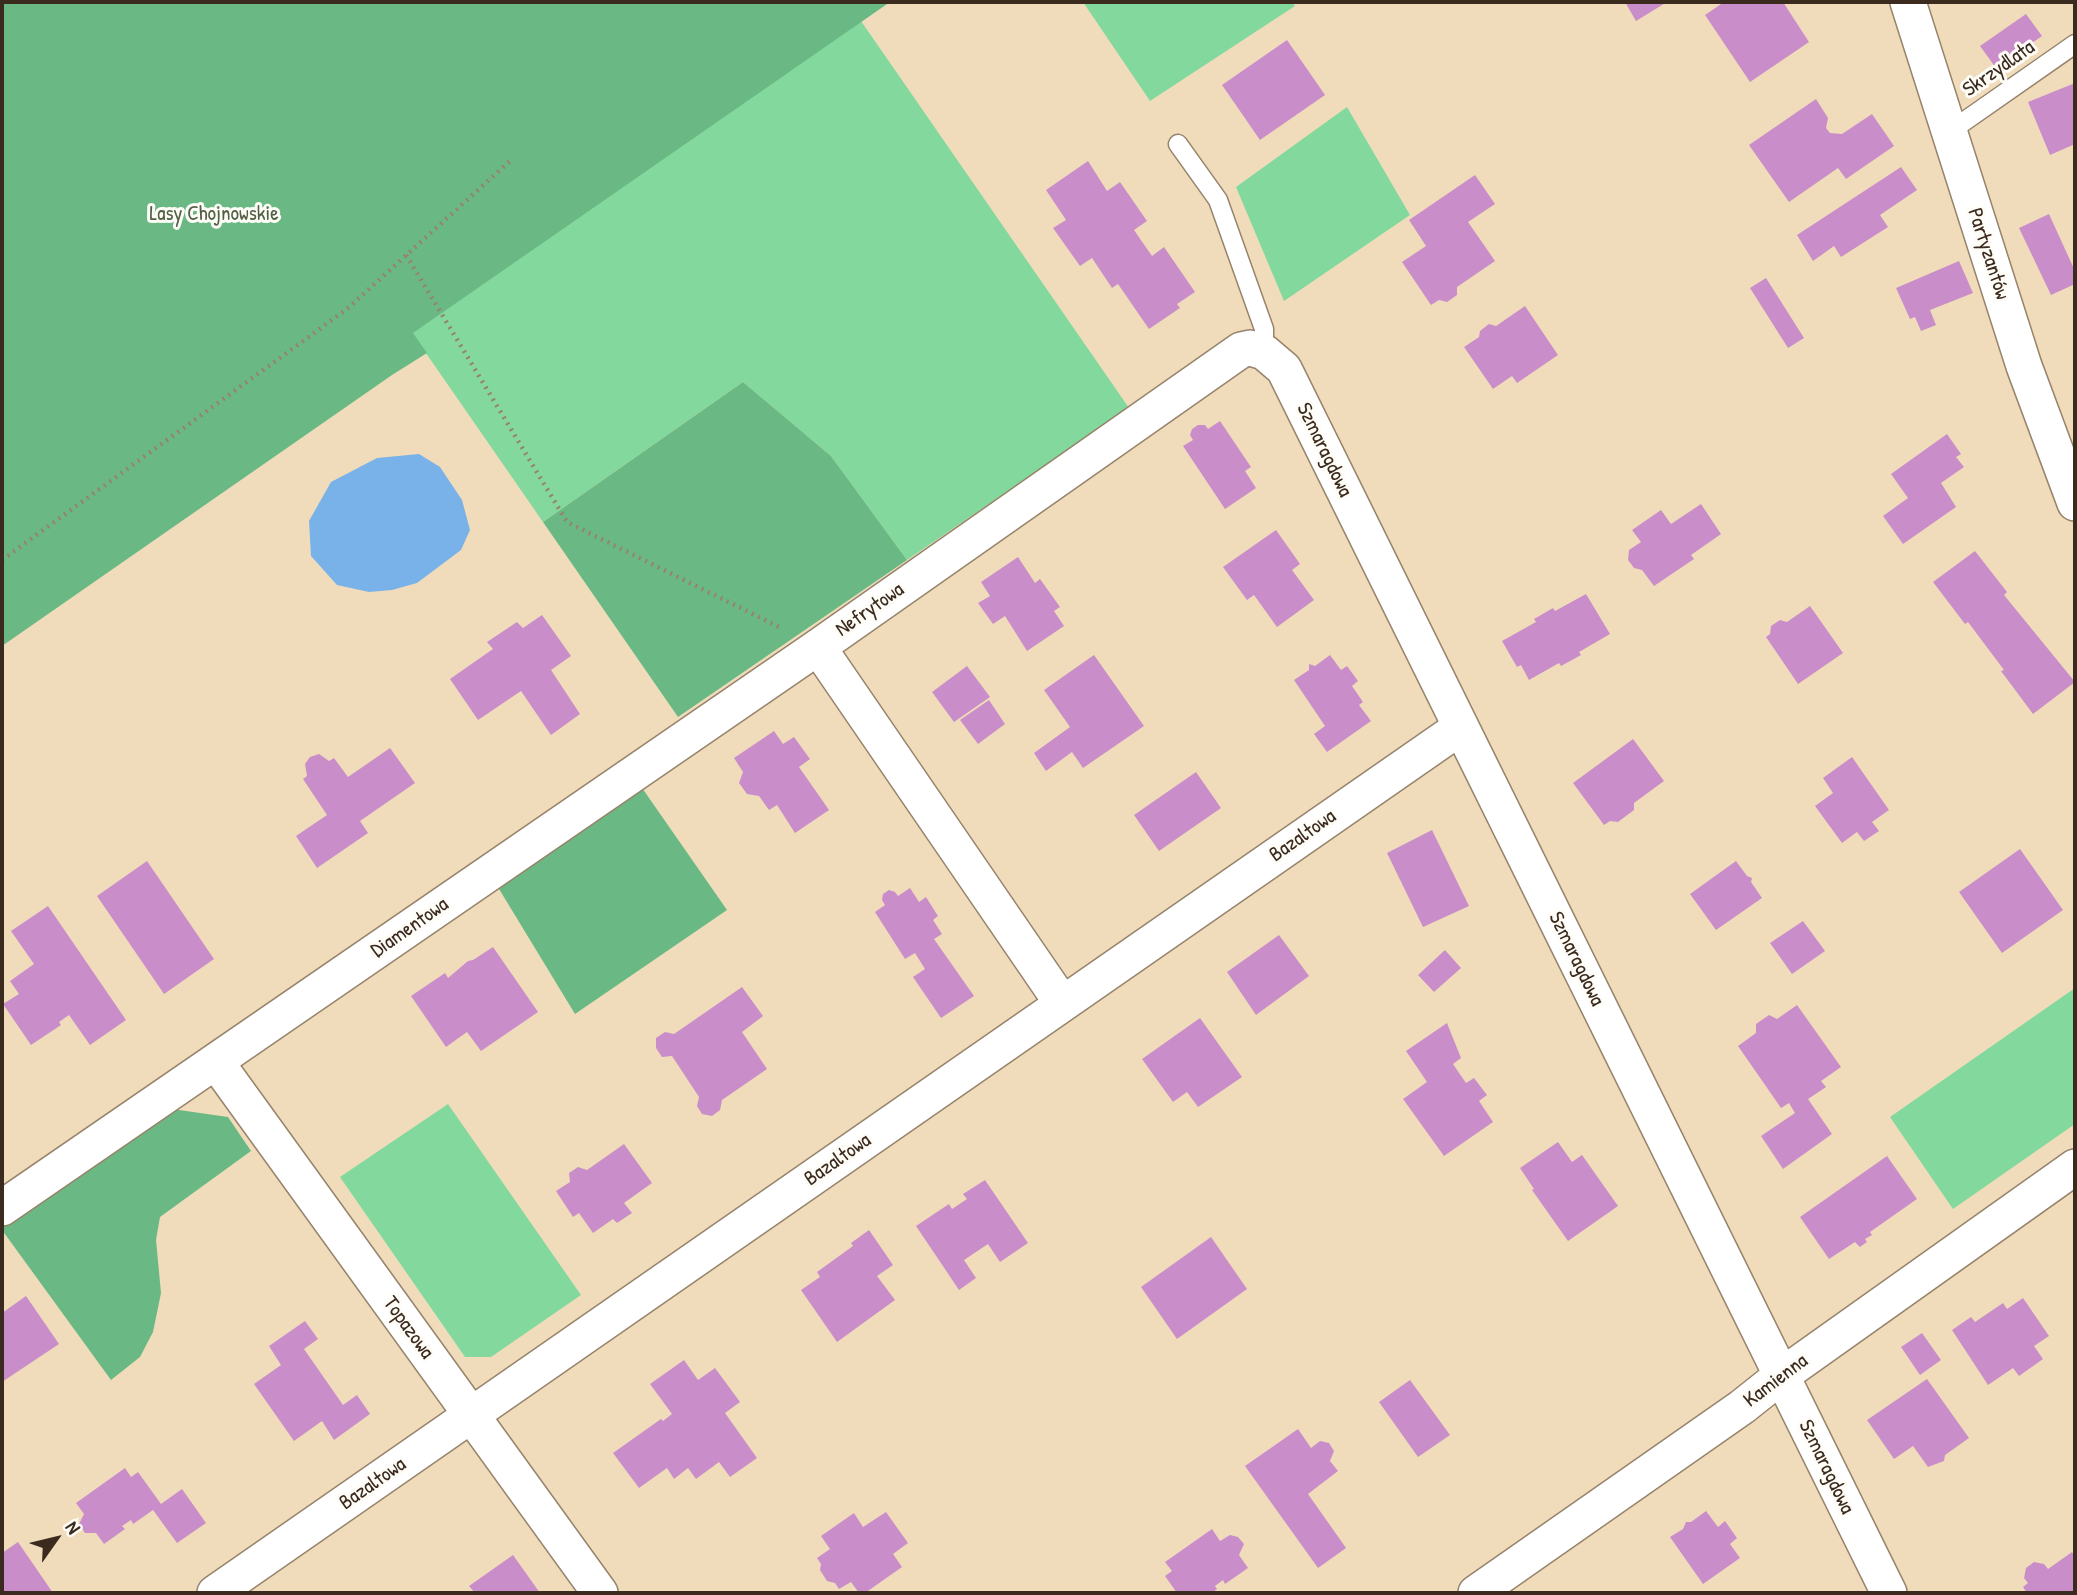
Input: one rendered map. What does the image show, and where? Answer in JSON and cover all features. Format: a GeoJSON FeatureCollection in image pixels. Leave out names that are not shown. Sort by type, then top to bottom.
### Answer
{"type":"FeatureCollection","features":[{"type":"Feature","properties":{"kind":"street","name":"Partyzantów"},"geometry":{"type":"LineString","coordinates":[[1908,2],[2024,366],[2075,503]]}},
{"type":"Feature","properties":{"kind":"street","name":"Nefrytowa"},"geometry":{"type":"LineString","coordinates":[[1062,1003],[818,646],[1253,351]]}},
{"type":"Feature","properties":{"kind":"street","name":"Szmaragdowa"},"geometry":{"type":"LineString","coordinates":[[1253,351],[1284,369],[1889,1593]]}},
{"type":"Feature","properties":{"kind":"street","name":"Diamentowa"},"geometry":{"type":"LineString","coordinates":[[2,1208],[818,646]]}},
{"type":"Feature","properties":{"kind":"street","name":"Bazaltowa"},"geometry":{"type":"LineString","coordinates":[[215,1593],[1461,727]]}},
{"type":"Feature","properties":{"kind":"street","name":"Topazowa"},"geometry":{"type":"LineString","coordinates":[[216,1062],[600,1593]]}},
{"type":"Feature","properties":{"kind":"street","name":"Kamienna"},"geometry":{"type":"LineString","coordinates":[[1476,1593],[1742,1407],[1781,1376],[2075,1167]]}},
{"type":"Feature","properties":{"kind":"lane","name":"Skrzydlata"},"geometry":{"type":"LineString","coordinates":[[1950,132],[2075,44]]}},
{"type":"Feature","properties":{"kind":"lane"},"geometry":{"type":"LineString","coordinates":[[1178,144],[1218,200],[1264,329],[1253,351]]}},
{"type":"Feature","properties":{"kind":"path"},"geometry":{"type":"LineString","coordinates":[[2,560],[347,309],[511,160]]}},
{"type":"Feature","properties":{"kind":"path"},"geometry":{"type":"LineString","coordinates":[[406,255],[567,522],[818,646]]}},
{"type":"Feature","properties":{"kind":"green space","name":"Lasy Chojnowskie"},"geometry":{"type":"Polygon","coordinates":[[[2,2],[890,2],[413,333],[427,353],[2,646],[2,2]]]}},
{"type":"Feature","properties":{"kind":"green space"},"geometry":{"type":"Polygon","coordinates":[[[1083,2],[1292,2],[1295,6],[1150,101],[1083,2]]]}},
{"type":"Feature","properties":{"kind":"green space"},"geometry":{"type":"Polygon","coordinates":[[[861,21],[1129,408],[907,560],[831,456],[743,382],[543,522],[412,333],[861,21]]]}},
{"type":"Feature","properties":{"kind":"green space"},"geometry":{"type":"Polygon","coordinates":[[[1347,107],[1410,215],[1284,301],[1236,187],[1347,107]]]}},
{"type":"Feature","properties":{"kind":"green space"},"geometry":{"type":"Polygon","coordinates":[[[743,382],[831,456],[907,560],[678,717],[543,522],[743,382]]]}},
{"type":"Feature","properties":{"kind":"green space"},"geometry":{"type":"Polygon","coordinates":[[[640,785],[727,910],[575,1014],[496,884],[640,785]]]}},
{"type":"Feature","properties":{"kind":"green space"},"geometry":{"type":"Polygon","coordinates":[[[2075,988],[2075,1124],[1953,1209],[1890,1117],[2075,988]]]}},
{"type":"Feature","properties":{"kind":"green space"},"geometry":{"type":"Polygon","coordinates":[[[448,1104],[581,1295],[491,1357],[465,1357],[340,1177],[448,1104]]]}},
{"type":"Feature","properties":{"kind":"green space"},"geometry":{"type":"Polygon","coordinates":[[[172,1109],[228,1117],[251,1151],[160,1217],[156,1240],[161,1293],[153,1332],[140,1357],[111,1380],[2,1230],[2,1225],[172,1109]]]}},
{"type":"Feature","properties":{"kind":"water"},"geometry":{"type":"Polygon","coordinates":[[[419,454],[440,467],[462,500],[470,530],[461,550],[417,583],[392,590],[369,592],[337,585],[311,556],[309,521],[331,482],[377,458],[419,454]]]}},
{"type":"Feature","properties":{"kind":"building"},"geometry":{"type":"Polygon","coordinates":[[[1625,2],[1667,2],[1636,21],[1625,2]]]}},
{"type":"Feature","properties":{"kind":"building"},"geometry":{"type":"Polygon","coordinates":[[[1724,2],[1783,2],[1809,42],[1750,82],[1705,15],[1724,2]]]}},
{"type":"Feature","properties":{"kind":"building"},"geometry":{"type":"Polygon","coordinates":[[[2026,14],[2042,36],[1996,68],[1980,46],[2026,14]]]}},
{"type":"Feature","properties":{"kind":"building"},"geometry":{"type":"Polygon","coordinates":[[[1287,40],[1325,95],[1260,140],[1222,85],[1287,40]]]}},
{"type":"Feature","properties":{"kind":"building"},"geometry":{"type":"Polygon","coordinates":[[[2075,83],[2075,144],[2050,155],[2028,102],[2075,83]]]}},
{"type":"Feature","properties":{"kind":"building"},"geometry":{"type":"Polygon","coordinates":[[[1816,99],[1828,118],[1826,128],[1830,133],[1842,134],[1872,114],[1894,146],[1846,179],[1838,168],[1789,202],[1749,145],[1816,99]]]}},
{"type":"Feature","properties":{"kind":"building"},"geometry":{"type":"Polygon","coordinates":[[[1088,161],[1107,191],[1120,182],[1147,221],[1134,230],[1152,256],[1164,247],[1195,292],[1177,304],[1180,308],[1149,329],[1118,284],[1112,288],[1092,258],[1080,266],[1053,228],[1066,220],[1046,190],[1088,161]]]}},
{"type":"Feature","properties":{"kind":"building"},"geometry":{"type":"Polygon","coordinates":[[[1901,167],[1917,190],[1880,215],[1888,227],[1841,257],[1834,246],[1813,261],[1797,235],[1901,167]]]}},
{"type":"Feature","properties":{"kind":"building"},"geometry":{"type":"Polygon","coordinates":[[[1475,175],[1495,204],[1468,222],[1495,261],[1457,287],[1457,295],[1447,302],[1439,300],[1431,305],[1402,262],[1426,246],[1409,220],[1475,175]]]}},
{"type":"Feature","properties":{"kind":"building"},"geometry":{"type":"Polygon","coordinates":[[[2049,214],[2075,271],[2075,284],[2051,295],[2019,228],[2049,214]]]}},
{"type":"Feature","properties":{"kind":"building"},"geometry":{"type":"Polygon","coordinates":[[[1959,261],[1973,293],[1930,310],[1936,325],[1921,331],[1915,317],[1910,319],[1896,288],[1959,261]]]}},
{"type":"Feature","properties":{"kind":"building"},"geometry":{"type":"Polygon","coordinates":[[[1766,278],[1804,338],[1788,348],[1750,288],[1766,278]]]}},
{"type":"Feature","properties":{"kind":"building"},"geometry":{"type":"Polygon","coordinates":[[[1525,306],[1558,355],[1517,383],[1512,376],[1493,389],[1464,347],[1479,337],[1480,331],[1489,324],[1496,326],[1525,306]]]}},
{"type":"Feature","properties":{"kind":"building"},"geometry":{"type":"Polygon","coordinates":[[[1220,421],[1251,467],[1245,471],[1256,488],[1225,509],[1183,446],[1193,440],[1190,435],[1192,429],[1205,425],[1208,429],[1220,421]]]}},
{"type":"Feature","properties":{"kind":"building"},"geometry":{"type":"Polygon","coordinates":[[[1947,434],[1961,454],[1956,457],[1964,467],[1941,483],[1956,507],[1903,544],[1883,516],[1908,498],[1891,474],[1947,434]]]}},
{"type":"Feature","properties":{"kind":"building"},"geometry":{"type":"Polygon","coordinates":[[[1701,504],[1721,534],[1691,555],[1694,559],[1654,586],[1642,570],[1634,568],[1628,560],[1629,550],[1641,542],[1632,530],[1661,510],[1671,524],[1701,504]]]}},
{"type":"Feature","properties":{"kind":"building"},"geometry":{"type":"Polygon","coordinates":[[[1276,530],[1300,564],[1292,570],[1314,600],[1277,627],[1254,595],[1247,600],[1223,567],[1276,530]]]}},
{"type":"Feature","properties":{"kind":"building"},"geometry":{"type":"Polygon","coordinates":[[[1975,551],[2007,592],[2004,595],[2075,682],[2033,714],[1968,622],[1965,624],[1933,582],[1975,551]]]}},
{"type":"Feature","properties":{"kind":"building"},"geometry":{"type":"Polygon","coordinates":[[[1018,557],[1035,583],[1040,579],[1060,607],[1054,611],[1064,626],[1027,651],[1005,616],[993,624],[978,603],[990,596],[981,582],[1018,557]]]}},
{"type":"Feature","properties":{"kind":"building"},"geometry":{"type":"Polygon","coordinates":[[[1586,594],[1610,634],[1579,652],[1581,655],[1561,666],[1559,663],[1529,680],[1521,665],[1517,667],[1502,641],[1536,622],[1534,619],[1553,608],[1555,611],[1586,594]]]}},
{"type":"Feature","properties":{"kind":"building"},"geometry":{"type":"Polygon","coordinates":[[[1810,606],[1843,653],[1798,684],[1766,637],[1770,634],[1771,626],[1780,620],[1787,622],[1810,606]]]}},
{"type":"Feature","properties":{"kind":"building"},"geometry":{"type":"Polygon","coordinates":[[[542,615],[571,656],[551,670],[580,714],[551,735],[521,691],[478,720],[450,679],[493,649],[487,642],[517,622],[523,628],[542,615]]]}},
{"type":"Feature","properties":{"kind":"building"},"geometry":{"type":"Polygon","coordinates":[[[1094,655],[1144,726],[1083,768],[1072,752],[1046,771],[1034,753],[1070,727],[1044,690],[1094,655]]]}},
{"type":"Feature","properties":{"kind":"building"},"geometry":{"type":"Polygon","coordinates":[[[1330,655],[1341,670],[1347,666],[1358,681],[1352,686],[1363,702],[1359,705],[1371,721],[1327,752],[1314,734],[1325,726],[1294,680],[1309,670],[1309,664],[1315,666],[1330,655]]]}},
{"type":"Feature","properties":{"kind":"building"},"geometry":{"type":"Polygon","coordinates":[[[967,666],[990,697],[954,722],[932,692],[967,666]]]}},
{"type":"Feature","properties":{"kind":"building"},"geometry":{"type":"Polygon","coordinates":[[[989,700],[1005,724],[978,744],[960,720],[989,700]]]}},
{"type":"Feature","properties":{"kind":"building"},"geometry":{"type":"Polygon","coordinates":[[[774,731],[783,744],[794,737],[810,759],[799,767],[829,810],[795,833],[777,805],[769,810],[759,796],[747,794],[739,783],[743,772],[734,758],[774,731]]]}},
{"type":"Feature","properties":{"kind":"building"},"geometry":{"type":"Polygon","coordinates":[[[1633,739],[1664,781],[1634,803],[1634,810],[1618,822],[1610,821],[1604,825],[1573,783],[1633,739]]]}},
{"type":"Feature","properties":{"kind":"building"},"geometry":{"type":"Polygon","coordinates":[[[390,748],[415,783],[360,821],[368,833],[317,868],[296,836],[327,815],[303,779],[307,776],[305,764],[310,757],[319,754],[329,761],[334,758],[348,777],[390,748]]]}},
{"type":"Feature","properties":{"kind":"building"},"geometry":{"type":"Polygon","coordinates":[[[1852,757],[1889,810],[1872,822],[1879,831],[1864,841],[1857,832],[1842,843],[1815,806],[1833,793],[1823,778],[1852,757]]]}},
{"type":"Feature","properties":{"kind":"building"},"geometry":{"type":"Polygon","coordinates":[[[1196,772],[1221,808],[1159,851],[1134,815],[1196,772]]]}},
{"type":"Feature","properties":{"kind":"building"},"geometry":{"type":"Polygon","coordinates":[[[1432,830],[1469,906],[1423,927],[1387,853],[1432,830]]]}},
{"type":"Feature","properties":{"kind":"building"},"geometry":{"type":"Polygon","coordinates":[[[2020,849],[2063,910],[2002,953],[1959,892],[2020,849]]]}},
{"type":"Feature","properties":{"kind":"building"},"geometry":{"type":"Polygon","coordinates":[[[147,861],[214,959],[164,994],[97,896],[147,861]]]}},
{"type":"Feature","properties":{"kind":"building"},"geometry":{"type":"Polygon","coordinates":[[[1736,861],[1747,876],[1752,878],[1751,882],[1762,898],[1716,930],[1690,894],[1736,861]]]}},
{"type":"Feature","properties":{"kind":"building"},"geometry":{"type":"Polygon","coordinates":[[[910,888],[919,902],[926,897],[938,916],[933,920],[942,934],[934,939],[974,996],[941,1018],[913,977],[925,969],[915,953],[905,959],[875,912],[885,905],[883,894],[889,890],[898,896],[910,888]]]}},
{"type":"Feature","properties":{"kind":"building"},"geometry":{"type":"Polygon","coordinates":[[[48,906],[126,1020],[90,1045],[69,1015],[59,1022],[61,1025],[31,1045],[3,1004],[19,994],[10,981],[34,964],[11,931],[48,906]]]}},
{"type":"Feature","properties":{"kind":"building"},"geometry":{"type":"Polygon","coordinates":[[[1803,921],[1825,951],[1792,974],[1770,943],[1803,921]]]}},
{"type":"Feature","properties":{"kind":"building"},"geometry":{"type":"Polygon","coordinates":[[[1279,935],[1309,976],[1256,1015],[1227,972],[1279,935]]]}},
{"type":"Feature","properties":{"kind":"building"},"geometry":{"type":"Polygon","coordinates":[[[493,947],[538,1012],[481,1051],[467,1032],[446,1047],[411,996],[445,973],[448,978],[468,961],[493,947]]]}},
{"type":"Feature","properties":{"kind":"building"},"geometry":{"type":"Polygon","coordinates":[[[1445,950],[1461,968],[1434,992],[1418,975],[1445,950]]]}},
{"type":"Feature","properties":{"kind":"building"},"geometry":{"type":"Polygon","coordinates":[[[742,987],[763,1016],[742,1032],[767,1069],[722,1100],[720,1110],[712,1116],[702,1114],[697,1106],[699,1097],[672,1056],[662,1057],[656,1048],[656,1038],[665,1032],[674,1034],[742,987]]]}},
{"type":"Feature","properties":{"kind":"building"},"geometry":{"type":"Polygon","coordinates":[[[1797,1005],[1841,1067],[1821,1081],[1826,1087],[1808,1099],[1832,1134],[1783,1169],[1761,1136],[1795,1113],[1789,1103],[1781,1108],[1738,1046],[1756,1033],[1756,1024],[1769,1015],[1777,1019],[1797,1005]]]}},
{"type":"Feature","properties":{"kind":"building"},"geometry":{"type":"Polygon","coordinates":[[[1200,1018],[1242,1077],[1198,1107],[1187,1092],[1173,1102],[1142,1059],[1200,1018]]]}},
{"type":"Feature","properties":{"kind":"building"},"geometry":{"type":"Polygon","coordinates":[[[1447,1023],[1461,1058],[1453,1064],[1466,1083],[1474,1078],[1487,1095],[1479,1101],[1493,1122],[1444,1156],[1403,1099],[1427,1082],[1406,1051],[1447,1023]]]}},
{"type":"Feature","properties":{"kind":"building"},"geometry":{"type":"Polygon","coordinates":[[[1558,1142],[1572,1162],[1582,1155],[1618,1206],[1568,1241],[1520,1168],[1558,1142]]]}},
{"type":"Feature","properties":{"kind":"building"},"geometry":{"type":"Polygon","coordinates":[[[624,1144],[652,1183],[624,1203],[632,1213],[617,1223],[613,1219],[593,1233],[579,1213],[573,1217],[556,1191],[570,1182],[569,1173],[578,1167],[587,1170],[624,1144]]]}},
{"type":"Feature","properties":{"kind":"building"},"geometry":{"type":"Polygon","coordinates":[[[1887,1156],[1917,1199],[1870,1232],[1872,1235],[1865,1239],[1867,1242],[1860,1247],[1855,1242],[1829,1259],[1800,1217],[1887,1156]]]}},
{"type":"Feature","properties":{"kind":"building"},"geometry":{"type":"Polygon","coordinates":[[[985,1180],[1028,1243],[1000,1262],[988,1244],[964,1260],[976,1278],[959,1290],[916,1226],[949,1204],[952,1209],[967,1199],[963,1194],[985,1180]]]}},
{"type":"Feature","properties":{"kind":"building"},"geometry":{"type":"Polygon","coordinates":[[[869,1230],[893,1265],[877,1276],[895,1300],[837,1342],[801,1290],[820,1277],[817,1272],[853,1246],[851,1243],[869,1230]]]}},
{"type":"Feature","properties":{"kind":"building"},"geometry":{"type":"Polygon","coordinates":[[[1211,1237],[1247,1289],[1177,1339],[1141,1287],[1211,1237]]]}},
{"type":"Feature","properties":{"kind":"building"},"geometry":{"type":"Polygon","coordinates":[[[26,1296],[59,1344],[2,1382],[2,1313],[26,1296]]]}},
{"type":"Feature","properties":{"kind":"building"},"geometry":{"type":"Polygon","coordinates":[[[2023,1298],[2049,1336],[2034,1346],[2043,1359],[2019,1376],[2013,1368],[1988,1385],[1952,1330],[1971,1317],[1975,1322],[2003,1303],[2007,1309],[2023,1298]]]}},
{"type":"Feature","properties":{"kind":"building"},"geometry":{"type":"Polygon","coordinates":[[[305,1321],[318,1339],[304,1349],[343,1405],[357,1395],[370,1414],[334,1440],[322,1421],[294,1441],[254,1384],[281,1365],[269,1346],[305,1321]]]}},
{"type":"Feature","properties":{"kind":"building"},"geometry":{"type":"Polygon","coordinates":[[[1922,1333],[1941,1360],[1920,1375],[1901,1347],[1922,1333]]]}},
{"type":"Feature","properties":{"kind":"building"},"geometry":{"type":"Polygon","coordinates":[[[684,1360],[698,1380],[715,1368],[740,1402],[725,1413],[757,1458],[730,1477],[719,1462],[696,1479],[688,1468],[674,1479],[667,1468],[639,1488],[613,1453],[672,1414],[650,1384],[684,1360]]]}},
{"type":"Feature","properties":{"kind":"building"},"geometry":{"type":"Polygon","coordinates":[[[1927,1379],[1969,1438],[1945,1455],[1944,1461],[1928,1467],[1913,1446],[1894,1459],[1867,1420],[1927,1379]]]}},
{"type":"Feature","properties":{"kind":"building"},"geometry":{"type":"Polygon","coordinates":[[[1410,1380],[1450,1435],[1418,1457],[1379,1402],[1410,1380]]]}},
{"type":"Feature","properties":{"kind":"building"},"geometry":{"type":"Polygon","coordinates":[[[1298,1429],[1311,1448],[1320,1441],[1329,1443],[1334,1451],[1330,1461],[1338,1471],[1308,1494],[1346,1548],[1318,1568],[1245,1466],[1298,1429]]]}},
{"type":"Feature","properties":{"kind":"building"},"geometry":{"type":"Polygon","coordinates":[[[125,1468],[131,1477],[138,1472],[161,1504],[182,1489],[206,1523],[177,1543],[153,1510],[133,1524],[131,1520],[122,1526],[125,1529],[104,1544],[96,1533],[85,1533],[79,1524],[84,1514],[76,1503],[125,1468]]]}},
{"type":"Feature","properties":{"kind":"building"},"geometry":{"type":"Polygon","coordinates":[[[1706,1511],[1718,1527],[1725,1521],[1737,1538],[1730,1544],[1740,1558],[1703,1584],[1670,1537],[1683,1529],[1686,1522],[1691,1522],[1706,1511]]]}},
{"type":"Feature","properties":{"kind":"building"},"geometry":{"type":"Polygon","coordinates":[[[886,1512],[908,1543],[893,1554],[902,1567],[865,1593],[859,1593],[851,1582],[839,1589],[835,1583],[827,1581],[817,1558],[830,1549],[821,1536],[854,1513],[863,1527],[886,1512]]]}},
{"type":"Feature","properties":{"kind":"building"},"geometry":{"type":"Polygon","coordinates":[[[1212,1529],[1220,1541],[1230,1535],[1238,1537],[1244,1544],[1239,1555],[1248,1568],[1225,1584],[1223,1580],[1215,1586],[1217,1589],[1212,1593],[1177,1593],[1165,1576],[1172,1571],[1165,1562],[1212,1529]]]}},
{"type":"Feature","properties":{"kind":"building"},"geometry":{"type":"Polygon","coordinates":[[[18,1542],[53,1593],[2,1593],[2,1553],[18,1542]]]}},
{"type":"Feature","properties":{"kind":"building"},"geometry":{"type":"Polygon","coordinates":[[[2072,1552],[2075,1557],[2075,1593],[2027,1593],[2023,1587],[2028,1583],[2024,1578],[2026,1568],[2034,1562],[2044,1564],[2048,1569],[2072,1552]]]}},
{"type":"Feature","properties":{"kind":"building"},"geometry":{"type":"Polygon","coordinates":[[[513,1555],[540,1593],[475,1593],[469,1586],[513,1555]]]}}]}
